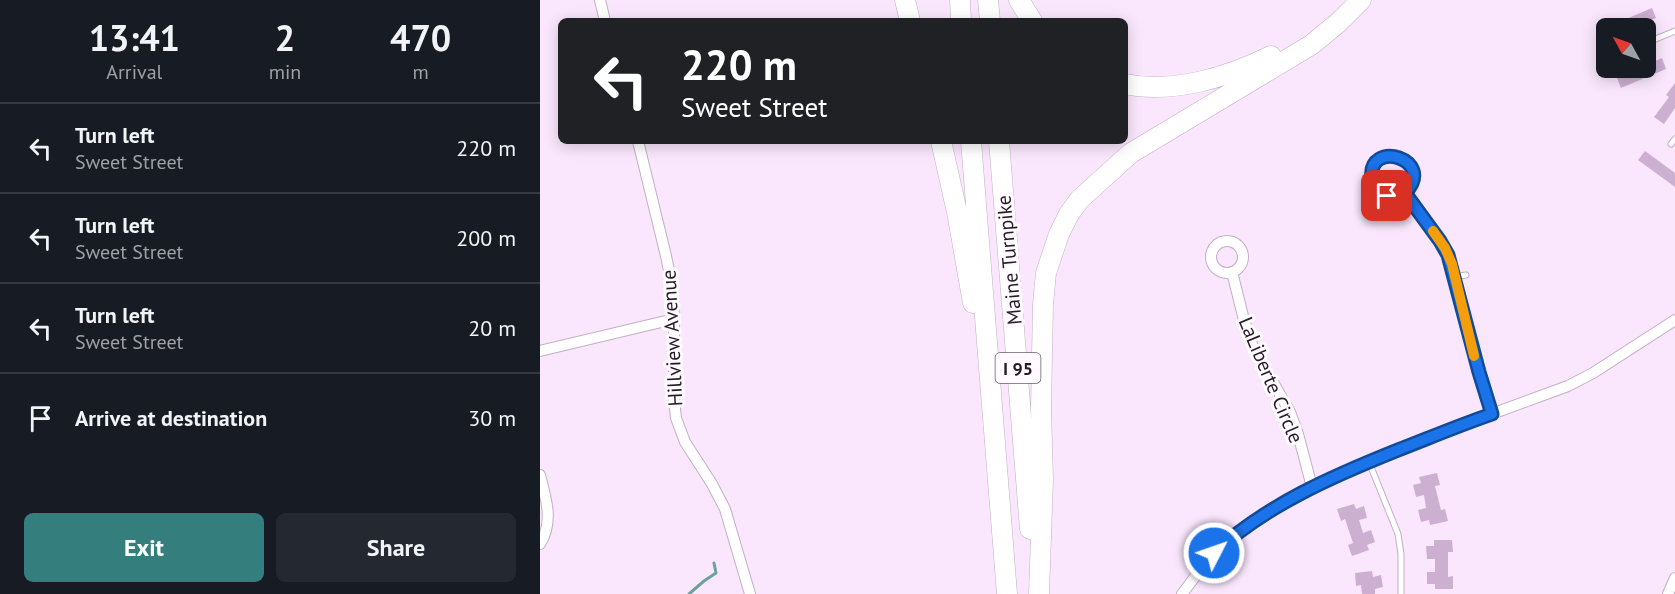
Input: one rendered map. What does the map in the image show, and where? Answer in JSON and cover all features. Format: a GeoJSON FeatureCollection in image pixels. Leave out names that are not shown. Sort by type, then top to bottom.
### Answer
{"type":"FeatureCollection","features":[{"type":"Feature","properties":{"kind":"highway"},"geometry":{"type":"LineString","coordinates":[[905,0],[909,18]]}},
{"type":"Feature","properties":{"kind":"highway"},"geometry":{"type":"LineString","coordinates":[[960,0],[962,18]]}},
{"type":"Feature","properties":{"kind":"highway"},"geometry":{"type":"LineString","coordinates":[[988,0],[990,18]]}},
{"type":"Feature","properties":{"kind":"highway"},"geometry":{"type":"LineString","coordinates":[[1019,0],[1030,18]]}},
{"type":"Feature","properties":{"kind":"highway"},"geometry":{"type":"LineString","coordinates":[[1128,84],[1160,87],[1189,83],[1250,65],[1306,36],[1324,23],[1348,0]]}},
{"type":"Feature","properties":{"kind":"highway"},"geometry":{"type":"LineString","coordinates":[[1037,594],[1043,479],[1041,410],[1043,304],[1046,273],[1059,234],[1069,214],[1093,186],[1131,153],[1311,45],[1361,0]]}},
{"type":"Feature","properties":{"kind":"highway"},"geometry":{"type":"LineString","coordinates":[[942,144],[967,269],[995,436]]}},
{"type":"Feature","properties":{"kind":"highway","name":"Maine Turnpike"},"geometry":{"type":"LineString","coordinates":[[971,144],[1008,594]]}},
{"type":"Feature","properties":{"kind":"highway","name":"Maine Turnpike"},"geometry":{"type":"LineString","coordinates":[[999,144],[1037,594]]}},
{"type":"Feature","properties":{"kind":"street"},"geometry":{"type":"LineString","coordinates":[[600,0],[604,18]]}},
{"type":"Feature","properties":{"kind":"street","name":"Hillview Avenue"},"geometry":{"type":"LineString","coordinates":[[639,144],[673,290],[676,418],[685,442],[725,509],[750,594]]}},
{"type":"Feature","properties":{"kind":"street"},"geometry":{"type":"LineString","coordinates":[[1405,193],[1445,248],[1460,276],[1479,372],[1492,414]]}},
{"type":"Feature","properties":{"kind":"street","name":"LaLiberte Circle"},"geometry":{"type":"LineString","coordinates":[[1232,272],[1247,332],[1258,357],[1290,412],[1312,488]]}},
{"type":"Feature","properties":{"kind":"street"},"geometry":{"type":"LineString","coordinates":[[540,351],[674,319]]}},
{"type":"Feature","properties":{"kind":"street"},"geometry":{"type":"LineString","coordinates":[[1182,594],[1203,566],[1232,537],[1283,503],[1369,462],[1548,394],[1583,378],[1675,320]]}},
{"type":"Feature","properties":{"kind":"street"},"geometry":{"type":"LineString","coordinates":[[540,475],[549,521],[546,534],[540,544]]}},
{"type":"Feature","properties":{"kind":"street"},"geometry":{"type":"LineString","coordinates":[[1668,594],[1675,578]]}},
{"type":"Feature","properties":{"kind":"lane"},"geometry":{"type":"LineString","coordinates":[[1656,38],[1675,31]]}},
{"type":"Feature","properties":{"kind":"lane"},"geometry":{"type":"LineString","coordinates":[[1369,462],[1398,534],[1401,554],[1401,594]]}},
{"type":"Feature","properties":{"kind":"building"},"geometry":{"type":"Polygon","coordinates":[[[1652,8],[1656,18],[1628,18],[1652,8]]]}},
{"type":"Feature","properties":{"kind":"building"},"geometry":{"type":"Polygon","coordinates":[[[1662,58],[1666,69],[1656,73],[1656,61],[1662,58]]]}},
{"type":"Feature","properties":{"kind":"building"},"geometry":{"type":"Polygon","coordinates":[[[1617,78],[1645,78],[1621,88],[1617,78]]]}},
{"type":"Feature","properties":{"kind":"building"},"geometry":{"type":"Polygon","coordinates":[[[1675,83],[1675,108],[1664,124],[1654,117],[1669,97],[1666,95],[1675,83]]]}},
{"type":"Feature","properties":{"kind":"building"},"geometry":{"type":"Polygon","coordinates":[[[1645,151],[1675,173],[1675,187],[1638,160],[1645,151]]]}},
{"type":"Feature","properties":{"kind":"building"},"geometry":{"type":"Polygon","coordinates":[[[1437,473],[1440,485],[1435,486],[1441,510],[1445,509],[1448,521],[1430,525],[1429,520],[1421,522],[1418,510],[1426,508],[1424,495],[1416,497],[1413,485],[1421,483],[1419,477],[1437,473]]]}},
{"type":"Feature","properties":{"kind":"building"},"geometry":{"type":"Polygon","coordinates":[[[1354,504],[1356,509],[1364,506],[1367,518],[1359,520],[1363,533],[1371,530],[1375,542],[1367,545],[1369,550],[1352,556],[1348,545],[1353,543],[1345,519],[1341,521],[1337,509],[1354,504]]]}},
{"type":"Feature","properties":{"kind":"building"},"geometry":{"type":"Polygon","coordinates":[[[1434,540],[1452,540],[1453,552],[1448,552],[1448,577],[1453,576],[1453,589],[1435,589],[1435,584],[1427,584],[1427,572],[1435,572],[1435,559],[1427,559],[1426,546],[1434,546],[1434,540]]]}},
{"type":"Feature","properties":{"kind":"building"},"geometry":{"type":"Polygon","coordinates":[[[1372,571],[1373,577],[1381,575],[1383,587],[1375,589],[1375,594],[1362,594],[1361,585],[1356,586],[1355,573],[1372,571]]]}},
{"type":"Feature","properties":{"kind":"waterway"},"geometry":{"type":"LineString","coordinates":[[689,594],[716,573],[714,563]]}},
{"type":"Feature","properties":{"kind":"slow traffic"},"geometry":{"type":"LineString","coordinates":[[1433,231],[1445,248],[1452,264],[1474,356]]}},
{"type":"Feature","properties":{"kind":"route"},"geometry":{"type":"LineString","coordinates":[[1214,553],[1244,528],[1297,495],[1369,462],[1492,414],[1452,264],[1445,248],[1405,193],[1413,177],[1410,165],[1400,157],[1382,158],[1372,172],[1373,185],[1381,194],[1387,196]]}}]}
